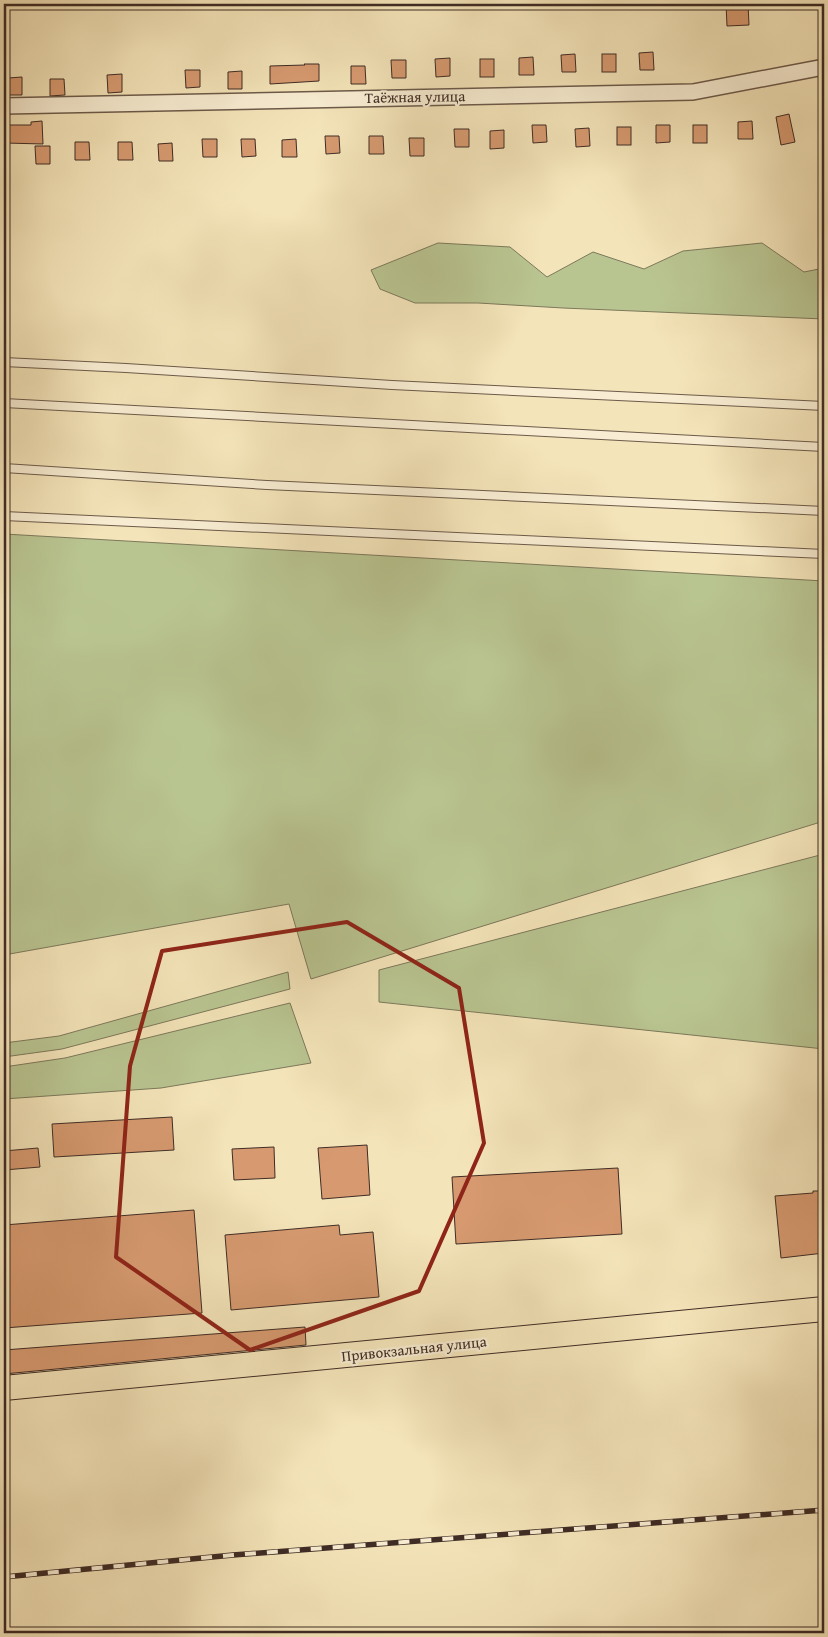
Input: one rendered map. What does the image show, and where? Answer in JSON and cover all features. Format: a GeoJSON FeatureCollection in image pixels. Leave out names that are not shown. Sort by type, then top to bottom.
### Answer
{"type":"FeatureCollection","features":[{"type":"Feature","properties":{"kind":"main road","name":"Привокзальная улица"},"geometry":{"type":"LineString","coordinates":[[4,1388],[824,1309]]}},
{"type":"Feature","properties":{"kind":"street","name":"Таёжная улица"},"geometry":{"type":"LineString","coordinates":[[4,106],[693,92],[824,67]]}},
{"type":"Feature","properties":{"kind":"lane"},"geometry":{"type":"LineString","coordinates":[[4,362],[392,385],[824,406]]}},
{"type":"Feature","properties":{"kind":"lane"},"geometry":{"type":"LineString","coordinates":[[4,403],[824,447]]}},
{"type":"Feature","properties":{"kind":"lane"},"geometry":{"type":"LineString","coordinates":[[4,468],[267,485],[824,511]]}},
{"type":"Feature","properties":{"kind":"lane"},"geometry":{"type":"LineString","coordinates":[[4,516],[824,554]]}},
{"type":"Feature","properties":{"kind":"highlighted area"},"geometry":{"type":"Polygon","coordinates":[[[347,922],[459,988],[484,1143],[419,1291],[250,1350],[116,1257],[130,1066],[162,951],[347,922]]]}},
{"type":"Feature","properties":{"kind":"green space"},"geometry":{"type":"Polygon","coordinates":[[[438,243],[510,247],[547,277],[593,252],[644,269],[683,251],[762,243],[804,272],[824,268],[824,319],[478,303],[415,303],[380,289],[371,270],[438,243]]]}},
{"type":"Feature","properties":{"kind":"green space"},"geometry":{"type":"Polygon","coordinates":[[[4,534],[824,581],[824,821],[311,979],[289,904],[4,955],[4,534]]]}},
{"type":"Feature","properties":{"kind":"green space"},"geometry":{"type":"Polygon","coordinates":[[[824,854],[824,1049],[379,1002],[379,970],[824,854]]]}},
{"type":"Feature","properties":{"kind":"green space"},"geometry":{"type":"Polygon","coordinates":[[[288,972],[290,989],[62,1049],[4,1057],[4,1043],[59,1036],[288,972]]]}},
{"type":"Feature","properties":{"kind":"green space"},"geometry":{"type":"Polygon","coordinates":[[[290,1003],[311,1063],[161,1088],[4,1099],[4,1067],[65,1058],[290,1003]]]}},
{"type":"Feature","properties":{"kind":"building"},"geometry":{"type":"Polygon","coordinates":[[[726,4],[748,4],[749,25],[727,26],[726,4]]]}},
{"type":"Feature","properties":{"kind":"building"},"geometry":{"type":"Polygon","coordinates":[[[653,52],[654,70],[640,70],[639,53],[653,52]]]}},
{"type":"Feature","properties":{"kind":"building"},"geometry":{"type":"Polygon","coordinates":[[[575,54],[576,72],[562,72],[561,55],[575,54]]]}},
{"type":"Feature","properties":{"kind":"building"},"geometry":{"type":"Polygon","coordinates":[[[602,54],[616,54],[616,72],[602,72],[602,54]]]}},
{"type":"Feature","properties":{"kind":"building"},"geometry":{"type":"Polygon","coordinates":[[[533,57],[534,75],[519,75],[519,58],[533,57]]]}},
{"type":"Feature","properties":{"kind":"building"},"geometry":{"type":"Polygon","coordinates":[[[450,58],[450,76],[436,77],[435,59],[450,58]]]}},
{"type":"Feature","properties":{"kind":"building"},"geometry":{"type":"Polygon","coordinates":[[[480,59],[494,59],[494,77],[480,77],[480,59]]]}},
{"type":"Feature","properties":{"kind":"building"},"geometry":{"type":"Polygon","coordinates":[[[391,60],[406,60],[406,78],[392,78],[391,60]]]}},
{"type":"Feature","properties":{"kind":"building"},"geometry":{"type":"Polygon","coordinates":[[[319,64],[319,81],[270,84],[270,66],[319,64]]]}},
{"type":"Feature","properties":{"kind":"building"},"geometry":{"type":"Polygon","coordinates":[[[351,66],[365,66],[366,84],[351,84],[351,66]]]}},
{"type":"Feature","properties":{"kind":"building"},"geometry":{"type":"Polygon","coordinates":[[[185,70],[200,70],[200,87],[186,88],[185,70]]]}},
{"type":"Feature","properties":{"kind":"building"},"geometry":{"type":"Polygon","coordinates":[[[242,71],[242,89],[228,89],[228,72],[242,71]]]}},
{"type":"Feature","properties":{"kind":"building"},"geometry":{"type":"Polygon","coordinates":[[[122,74],[122,92],[108,93],[107,75],[122,74]]]}},
{"type":"Feature","properties":{"kind":"building"},"geometry":{"type":"Polygon","coordinates":[[[22,77],[22,95],[8,95],[8,78],[22,77]]]}},
{"type":"Feature","properties":{"kind":"building"},"geometry":{"type":"Polygon","coordinates":[[[50,79],[64,79],[65,95],[50,96],[50,79]]]}},
{"type":"Feature","properties":{"kind":"building"},"geometry":{"type":"Polygon","coordinates":[[[789,114],[795,142],[781,145],[776,117],[789,114]]]}},
{"type":"Feature","properties":{"kind":"building"},"geometry":{"type":"Polygon","coordinates":[[[42,121],[43,144],[5,143],[5,125],[31,125],[31,122],[42,121]]]}},
{"type":"Feature","properties":{"kind":"building"},"geometry":{"type":"Polygon","coordinates":[[[752,121],[753,139],[738,139],[738,122],[752,121]]]}},
{"type":"Feature","properties":{"kind":"building"},"geometry":{"type":"Polygon","coordinates":[[[532,125],[546,125],[547,142],[533,143],[532,125]]]}},
{"type":"Feature","properties":{"kind":"building"},"geometry":{"type":"Polygon","coordinates":[[[656,125],[670,125],[670,142],[656,143],[656,125]]]}},
{"type":"Feature","properties":{"kind":"building"},"geometry":{"type":"Polygon","coordinates":[[[693,125],[707,125],[707,143],[693,143],[693,125]]]}},
{"type":"Feature","properties":{"kind":"building"},"geometry":{"type":"Polygon","coordinates":[[[617,127],[631,127],[631,145],[617,145],[617,127]]]}},
{"type":"Feature","properties":{"kind":"building"},"geometry":{"type":"Polygon","coordinates":[[[589,128],[590,146],[576,147],[575,129],[589,128]]]}},
{"type":"Feature","properties":{"kind":"building"},"geometry":{"type":"Polygon","coordinates":[[[454,129],[469,129],[469,147],[455,147],[454,129]]]}},
{"type":"Feature","properties":{"kind":"building"},"geometry":{"type":"Polygon","coordinates":[[[504,130],[504,148],[490,149],[490,131],[504,130]]]}},
{"type":"Feature","properties":{"kind":"building"},"geometry":{"type":"Polygon","coordinates":[[[325,136],[339,136],[340,153],[326,154],[325,136]]]}},
{"type":"Feature","properties":{"kind":"building"},"geometry":{"type":"Polygon","coordinates":[[[369,136],[383,136],[384,154],[369,154],[369,136]]]}},
{"type":"Feature","properties":{"kind":"building"},"geometry":{"type":"Polygon","coordinates":[[[409,138],[424,138],[424,156],[410,156],[409,138]]]}},
{"type":"Feature","properties":{"kind":"building"},"geometry":{"type":"Polygon","coordinates":[[[202,139],[217,139],[217,157],[203,157],[202,139]]]}},
{"type":"Feature","properties":{"kind":"building"},"geometry":{"type":"Polygon","coordinates":[[[241,139],[255,139],[256,156],[242,157],[241,139]]]}},
{"type":"Feature","properties":{"kind":"building"},"geometry":{"type":"Polygon","coordinates":[[[296,139],[297,157],[282,157],[282,140],[296,139]]]}},
{"type":"Feature","properties":{"kind":"building"},"geometry":{"type":"Polygon","coordinates":[[[75,142],[89,142],[90,160],[75,160],[75,142]]]}},
{"type":"Feature","properties":{"kind":"building"},"geometry":{"type":"Polygon","coordinates":[[[118,142],[132,142],[133,160],[118,160],[118,142]]]}},
{"type":"Feature","properties":{"kind":"building"},"geometry":{"type":"Polygon","coordinates":[[[172,143],[173,161],[159,161],[158,144],[172,143]]]}},
{"type":"Feature","properties":{"kind":"building"},"geometry":{"type":"Polygon","coordinates":[[[35,146],[50,146],[50,164],[36,164],[35,146]]]}},
{"type":"Feature","properties":{"kind":"building"},"geometry":{"type":"Polygon","coordinates":[[[172,1117],[174,1150],[54,1157],[52,1124],[172,1117]]]}},
{"type":"Feature","properties":{"kind":"building"},"geometry":{"type":"Polygon","coordinates":[[[367,1145],[370,1195],[322,1199],[318,1148],[367,1145]]]}},
{"type":"Feature","properties":{"kind":"building"},"geometry":{"type":"Polygon","coordinates":[[[274,1147],[275,1178],[234,1180],[232,1149],[274,1147]]]}},
{"type":"Feature","properties":{"kind":"building"},"geometry":{"type":"Polygon","coordinates":[[[38,1148],[40,1167],[4,1170],[4,1151],[38,1148]]]}},
{"type":"Feature","properties":{"kind":"building"},"geometry":{"type":"Polygon","coordinates":[[[618,1168],[622,1234],[456,1244],[452,1177],[618,1168]]]}},
{"type":"Feature","properties":{"kind":"building"},"geometry":{"type":"Polygon","coordinates":[[[813,1191],[824,1191],[824,1253],[781,1258],[775,1196],[813,1193],[813,1191]]]}},
{"type":"Feature","properties":{"kind":"building"},"geometry":{"type":"Polygon","coordinates":[[[194,1210],[202,1313],[4,1328],[4,1225],[194,1210]]]}},
{"type":"Feature","properties":{"kind":"building"},"geometry":{"type":"Polygon","coordinates":[[[339,1225],[340,1235],[373,1232],[379,1297],[231,1310],[225,1235],[339,1225]]]}},
{"type":"Feature","properties":{"kind":"building"},"geometry":{"type":"Polygon","coordinates":[[[305,1327],[306,1345],[4,1374],[4,1350],[305,1327]]]}},
{"type":"Feature","properties":{"kind":"railway"},"geometry":{"type":"LineString","coordinates":[[4,1577],[233,1555],[824,1510]]}}]}
